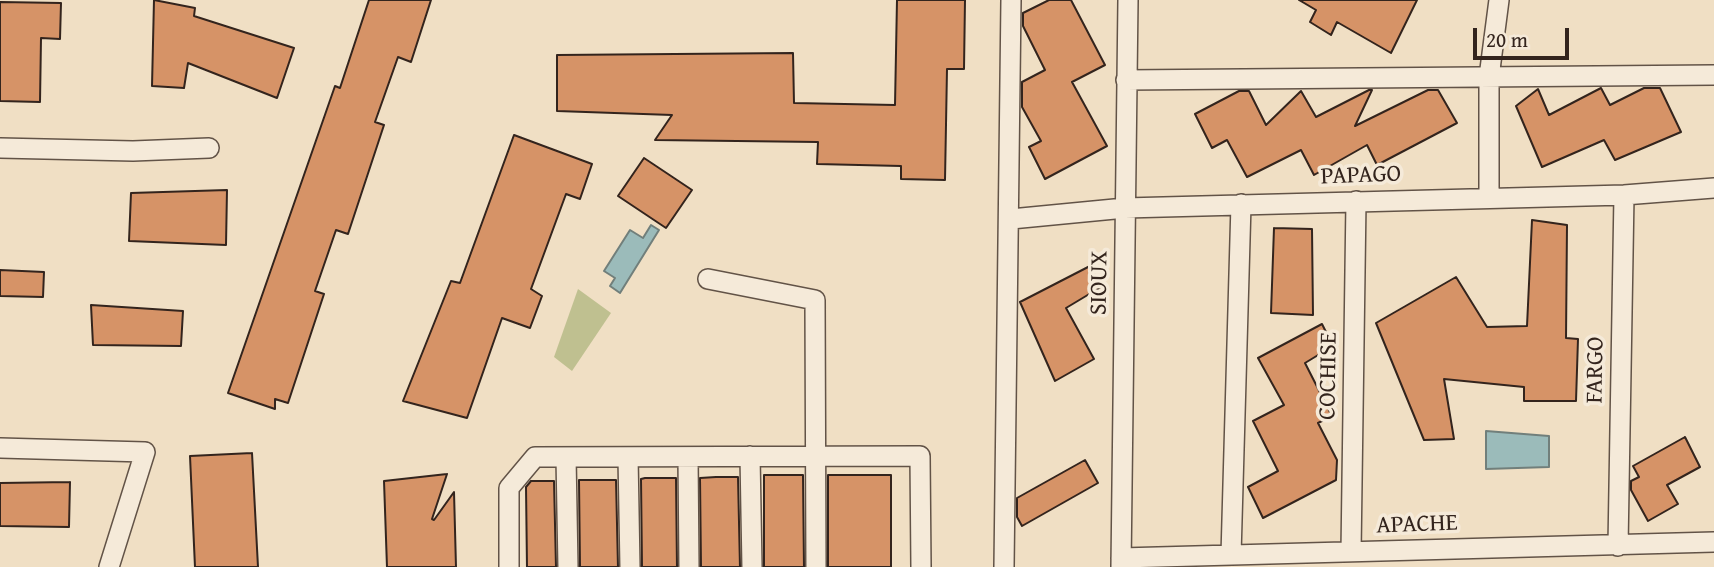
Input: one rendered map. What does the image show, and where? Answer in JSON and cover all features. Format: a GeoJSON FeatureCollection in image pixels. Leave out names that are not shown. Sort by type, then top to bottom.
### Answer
{"type":"FeatureCollection","features":[{"type":"Feature","properties":{"kind":"lane"},"geometry":{"type":"LineString","coordinates":[[1004,567],[1011,0]]}},
{"type":"Feature","properties":{"kind":"lane","name":"SIOUX"},"geometry":{"type":"LineString","coordinates":[[1121,562],[1128,0]]}},
{"type":"Feature","properties":{"kind":"lane"},"geometry":{"type":"LineString","coordinates":[[1489,197],[1489,77],[1499,0]]}},
{"type":"Feature","properties":{"kind":"lane"},"geometry":{"type":"LineString","coordinates":[[1126,80],[1714,75]]}},
{"type":"Feature","properties":{"kind":"lane"},"geometry":{"type":"LineString","coordinates":[[0,148],[133,151],[209,148]]}},
{"type":"Feature","properties":{"kind":"lane","name":"PAPAGO"},"geometry":{"type":"LineString","coordinates":[[1010,219],[1125,208],[1624,195],[1714,188]]}},
{"type":"Feature","properties":{"kind":"lane","name":"FARGO"},"geometry":{"type":"LineString","coordinates":[[1618,545],[1624,195]]}},
{"type":"Feature","properties":{"kind":"lane","name":"COCHISE"},"geometry":{"type":"LineString","coordinates":[[1351,552],[1356,201]]}},
{"type":"Feature","properties":{"kind":"lane"},"geometry":{"type":"LineString","coordinates":[[1231,555],[1241,204]]}},
{"type":"Feature","properties":{"kind":"lane"},"geometry":{"type":"LineString","coordinates":[[708,279],[815,300],[816,567]]}},
{"type":"Feature","properties":{"kind":"lane"},"geometry":{"type":"LineString","coordinates":[[0,448],[145,452],[109,567]]}},
{"type":"Feature","properties":{"kind":"lane"},"geometry":{"type":"LineString","coordinates":[[750,456],[752,567]]}},
{"type":"Feature","properties":{"kind":"lane"},"geometry":{"type":"LineString","coordinates":[[509,567],[509,488],[534,457],[920,456],[921,567]]}},
{"type":"Feature","properties":{"kind":"lane"},"geometry":{"type":"LineString","coordinates":[[566,457],[568,567]]}},
{"type":"Feature","properties":{"kind":"lane"},"geometry":{"type":"LineString","coordinates":[[628,457],[630,567]]}},
{"type":"Feature","properties":{"kind":"lane"},"geometry":{"type":"LineString","coordinates":[[688,457],[689,567]]}},
{"type":"Feature","properties":{"kind":"lane","name":"APACHE"},"geometry":{"type":"LineString","coordinates":[[1121,562],[1231,555],[1351,552],[1478,558],[1618,545],[1714,542]]}},
{"type":"Feature","properties":{"kind":"green space"},"geometry":{"type":"Polygon","coordinates":[[[578,289],[611,313],[572,371],[554,357],[578,289]]]}},
{"type":"Feature","properties":{"kind":"water"},"geometry":{"type":"Polygon","coordinates":[[[651,225],[659,230],[620,293],[610,286],[615,278],[604,271],[630,230],[643,238],[651,225]]]}},
{"type":"Feature","properties":{"kind":"water"},"geometry":{"type":"Polygon","coordinates":[[[1486,431],[1549,436],[1549,467],[1486,469],[1486,431]]]}},
{"type":"Feature","properties":{"kind":"building"},"geometry":{"type":"Polygon","coordinates":[[[154,0],[195,8],[194,16],[294,48],[277,98],[188,63],[184,88],[152,86],[154,0]]]}},
{"type":"Feature","properties":{"kind":"building"},"geometry":{"type":"Polygon","coordinates":[[[369,0],[431,0],[411,62],[398,57],[375,122],[384,125],[348,234],[336,230],[315,291],[324,294],[288,403],[275,399],[275,409],[228,393],[335,86],[340,88],[369,0]]]}},
{"type":"Feature","properties":{"kind":"building"},"geometry":{"type":"Polygon","coordinates":[[[897,0],[965,0],[964,69],[947,69],[945,180],[901,179],[901,166],[817,164],[818,142],[655,140],[672,115],[557,111],[557,55],[793,53],[794,103],[895,105],[897,0]]]}},
{"type":"Feature","properties":{"kind":"building"},"geometry":{"type":"Polygon","coordinates":[[[1049,0],[1071,0],[1105,65],[1072,82],[1107,146],[1045,179],[1029,147],[1041,141],[1022,107],[1022,82],[1045,70],[1023,26],[1023,13],[1049,0]]]}},
{"type":"Feature","properties":{"kind":"building"},"geometry":{"type":"Polygon","coordinates":[[[1299,0],[1417,0],[1391,53],[1337,22],[1331,35],[1310,22],[1316,10],[1299,0]]]}},
{"type":"Feature","properties":{"kind":"building"},"geometry":{"type":"Polygon","coordinates":[[[0,2],[61,3],[60,39],[41,38],[40,102],[0,101],[0,2]]]}},
{"type":"Feature","properties":{"kind":"building"},"geometry":{"type":"Polygon","coordinates":[[[1601,88],[1610,105],[1644,88],[1660,88],[1681,132],[1615,160],[1604,140],[1542,167],[1516,106],[1538,89],[1549,115],[1601,88]]]}},
{"type":"Feature","properties":{"kind":"building"},"geometry":{"type":"Polygon","coordinates":[[[1372,90],[1355,126],[1428,90],[1438,90],[1457,123],[1377,165],[1367,145],[1314,175],[1301,150],[1247,177],[1227,140],[1212,148],[1195,114],[1239,91],[1249,91],[1266,125],[1301,91],[1316,117],[1372,90]]]}},
{"type":"Feature","properties":{"kind":"building"},"geometry":{"type":"Polygon","coordinates":[[[514,135],[592,164],[580,199],[566,194],[531,289],[542,296],[530,328],[502,318],[467,418],[403,401],[451,281],[460,283],[514,135]]]}},
{"type":"Feature","properties":{"kind":"building"},"geometry":{"type":"Polygon","coordinates":[[[644,158],[692,190],[666,228],[618,196],[644,158]]]}},
{"type":"Feature","properties":{"kind":"building"},"geometry":{"type":"Polygon","coordinates":[[[227,190],[226,245],[129,241],[131,193],[227,190]]]}},
{"type":"Feature","properties":{"kind":"building"},"geometry":{"type":"Polygon","coordinates":[[[1532,220],[1567,225],[1566,338],[1578,339],[1576,401],[1524,401],[1524,387],[1444,379],[1454,439],[1424,440],[1376,323],[1456,277],[1487,327],[1527,326],[1532,220]]]}},
{"type":"Feature","properties":{"kind":"building"},"geometry":{"type":"Polygon","coordinates":[[[1274,228],[1312,229],[1313,315],[1271,313],[1274,228]]]}},
{"type":"Feature","properties":{"kind":"building"},"geometry":{"type":"Polygon","coordinates":[[[1090,266],[1101,287],[1066,308],[1094,359],[1055,381],[1020,302],[1090,266]]]}},
{"type":"Feature","properties":{"kind":"building"},"geometry":{"type":"Polygon","coordinates":[[[0,270],[44,272],[43,297],[0,296],[0,270]]]}},
{"type":"Feature","properties":{"kind":"building"},"geometry":{"type":"Polygon","coordinates":[[[91,305],[183,311],[181,346],[93,345],[91,305]]]}},
{"type":"Feature","properties":{"kind":"building"},"geometry":{"type":"Polygon","coordinates":[[[1322,324],[1333,346],[1305,363],[1332,416],[1318,423],[1337,460],[1336,480],[1263,518],[1248,487],[1278,471],[1253,421],[1284,405],[1258,358],[1322,324]]]}},
{"type":"Feature","properties":{"kind":"building"},"geometry":{"type":"Polygon","coordinates":[[[1685,437],[1700,467],[1667,485],[1678,504],[1648,521],[1631,490],[1631,481],[1639,477],[1633,466],[1685,437]]]}},
{"type":"Feature","properties":{"kind":"building"},"geometry":{"type":"Polygon","coordinates":[[[252,453],[258,567],[195,567],[190,456],[252,453]]]}},
{"type":"Feature","properties":{"kind":"building"},"geometry":{"type":"Polygon","coordinates":[[[1085,460],[1098,483],[1022,526],[1017,517],[1017,498],[1085,460]]]}},
{"type":"Feature","properties":{"kind":"building"},"geometry":{"type":"Polygon","coordinates":[[[447,474],[432,519],[434,520],[454,492],[456,567],[387,567],[384,481],[447,474]]]}},
{"type":"Feature","properties":{"kind":"building"},"geometry":{"type":"Polygon","coordinates":[[[764,475],[803,475],[804,567],[764,567],[764,475]]]}},
{"type":"Feature","properties":{"kind":"building"},"geometry":{"type":"Polygon","coordinates":[[[828,475],[891,475],[891,567],[828,567],[828,475]]]}},
{"type":"Feature","properties":{"kind":"building"},"geometry":{"type":"Polygon","coordinates":[[[738,477],[740,567],[701,567],[700,478],[738,477]]]}},
{"type":"Feature","properties":{"kind":"building"},"geometry":{"type":"Polygon","coordinates":[[[676,478],[677,567],[642,567],[641,479],[676,478]]]}},
{"type":"Feature","properties":{"kind":"building"},"geometry":{"type":"Polygon","coordinates":[[[579,480],[616,480],[618,567],[580,567],[579,480]]]}},
{"type":"Feature","properties":{"kind":"building"},"geometry":{"type":"Polygon","coordinates":[[[531,481],[554,481],[556,567],[527,567],[526,487],[531,481]]]}},
{"type":"Feature","properties":{"kind":"building"},"geometry":{"type":"Polygon","coordinates":[[[70,482],[69,527],[0,526],[0,483],[70,482]]]}}]}
